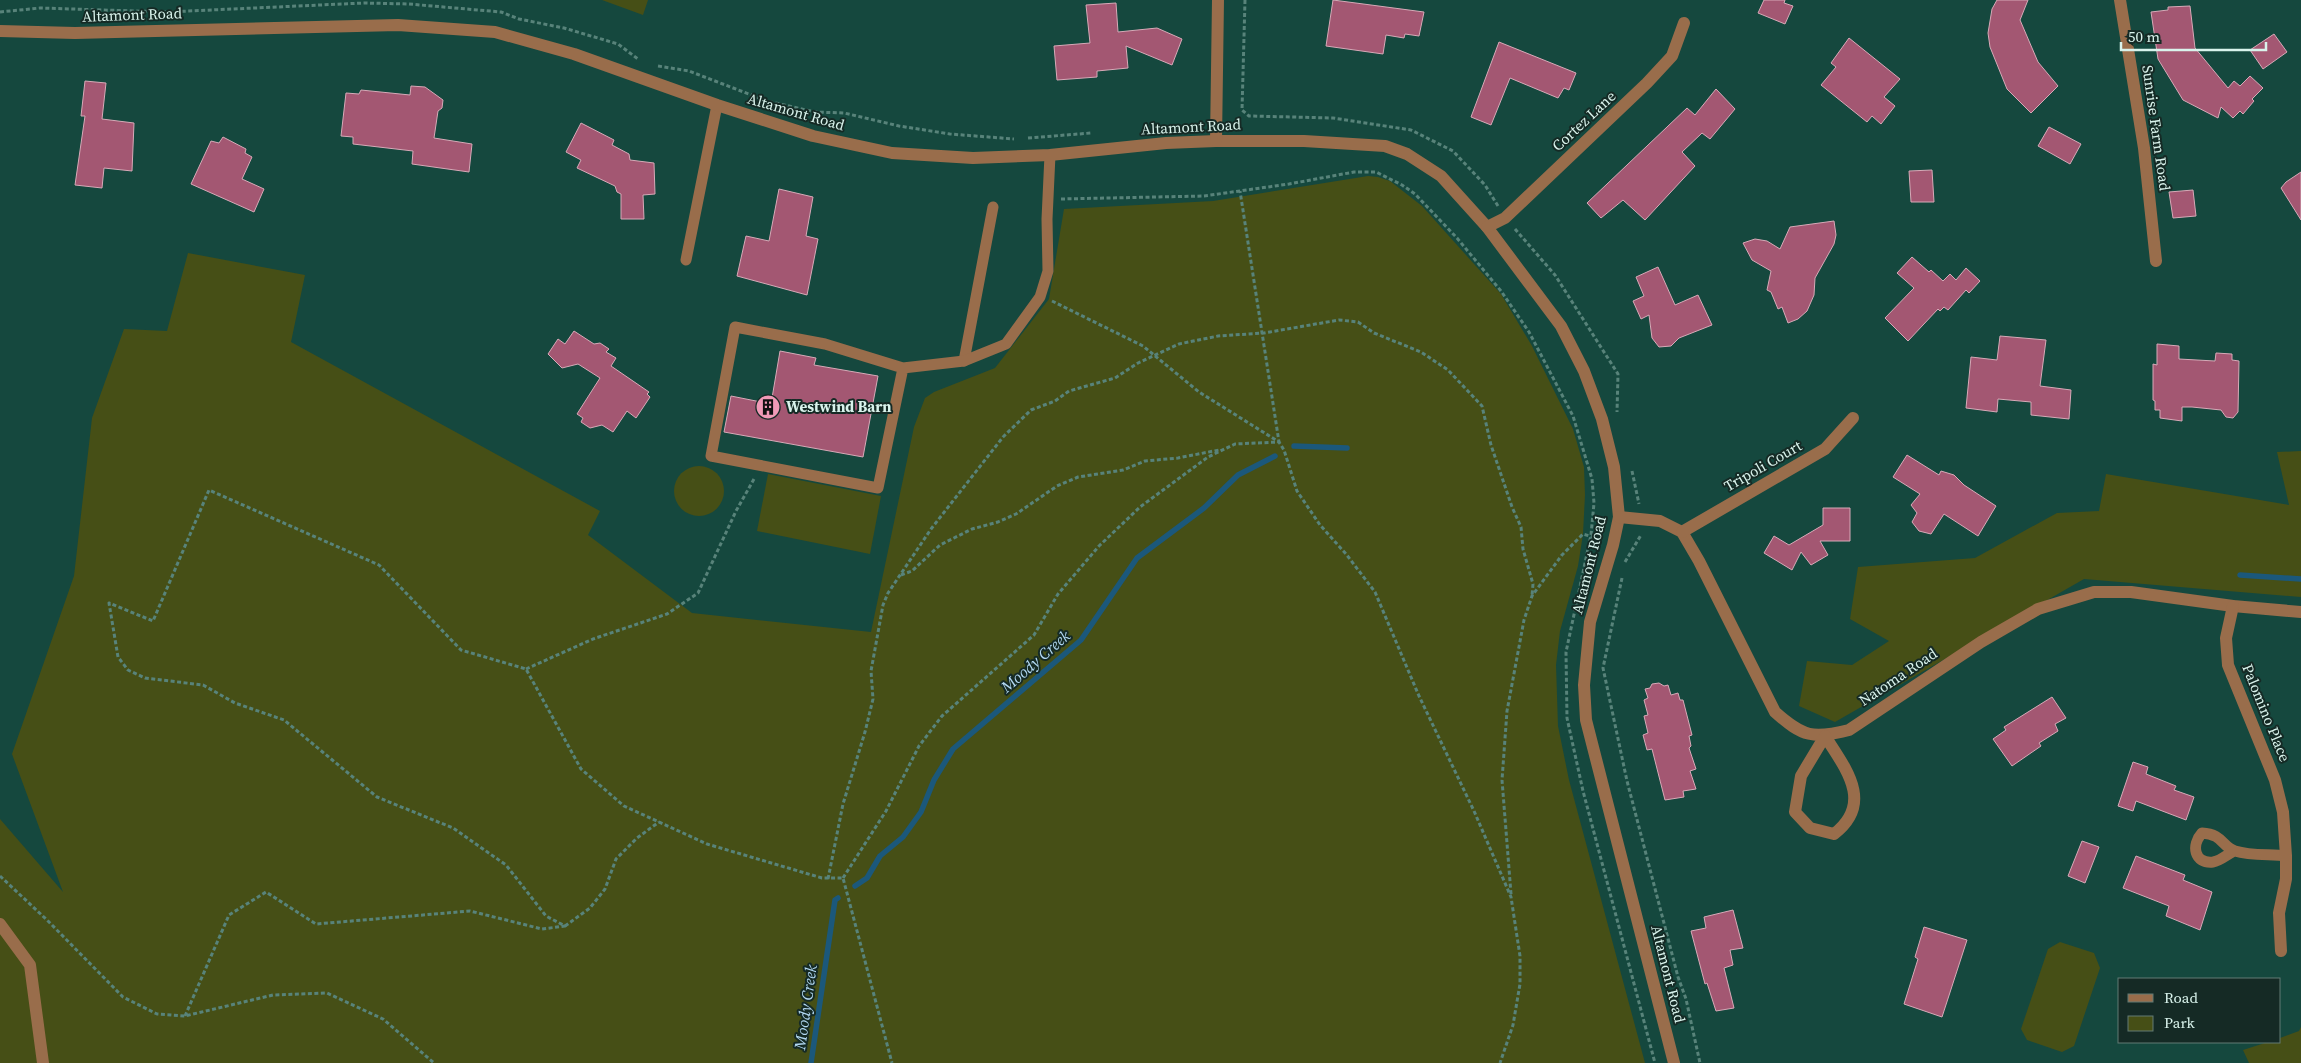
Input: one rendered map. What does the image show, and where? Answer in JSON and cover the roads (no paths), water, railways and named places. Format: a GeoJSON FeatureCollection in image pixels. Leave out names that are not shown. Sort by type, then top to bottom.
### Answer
{"type":"FeatureCollection","features":[{"type":"Feature","properties":{"kind":"street"},"geometry":{"type":"LineString","coordinates":[[1216,141],[1218,0]]}},
{"type":"Feature","properties":{"kind":"street","name":"Sunrise Farm Road"},"geometry":{"type":"LineString","coordinates":[[2120,0],[2144,148],[2156,262]]}},
{"type":"Feature","properties":{"kind":"street","name":"Cortez Lane"},"geometry":{"type":"LineString","coordinates":[[1487,227],[1505,218],[1647,83],[1672,56],[1684,23]]}},
{"type":"Feature","properties":{"kind":"street","name":"Altamont Road"},"geometry":{"type":"LineString","coordinates":[[0,32],[75,33],[398,25],[463,28],[495,32],[534,41],[717,105],[813,136],[892,153],[973,158],[1050,155],[1166,143],[1304,141],[1385,146],[1407,154],[1441,176],[1487,227],[1561,326],[1584,371],[1602,419],[1614,467],[1619,516],[1613,545],[1590,622],[1584,685],[1586,720],[1674,1063]]}},
{"type":"Feature","properties":{"kind":"street","name":"Tripoli Court"},"geometry":{"type":"LineString","coordinates":[[1682,532],[1825,449],[1853,418]]}},
{"type":"Feature","properties":{"kind":"street"},"geometry":{"type":"LineString","coordinates":[[1619,516],[1641,517],[1660,521],[1682,532]]}},
{"type":"Feature","properties":{"kind":"street","name":"Natoma Road"},"geometry":{"type":"LineString","coordinates":[[1682,532],[1699,560],[1775,712],[1792,728],[1808,734],[1825,736],[1849,730],[1981,642],[2038,609],[2094,592],[2131,592],[2233,606],[2301,612]]}},
{"type":"Feature","properties":{"kind":"street","name":"Palomino Place"},"geometry":{"type":"LineString","coordinates":[[2233,606],[2226,638],[2228,665],[2275,780],[2283,812],[2286,879],[2279,913],[2281,951]]}},
{"type":"Feature","properties":{"kind":"street"},"geometry":{"type":"LineString","coordinates":[[1825,736],[1850,775],[1856,803],[1848,823],[1834,834],[1810,828],[1795,812],[1801,776],[1825,736]]}},
{"type":"Feature","properties":{"kind":"street"},"geometry":{"type":"LineString","coordinates":[[0,924],[30,965],[42,1063]]}},
{"type":"Feature","properties":{"kind":"lane"},"geometry":{"type":"LineString","coordinates":[[686,260],[717,105]]}},
{"type":"Feature","properties":{"kind":"lane"},"geometry":{"type":"LineString","coordinates":[[903,368],[878,488],[711,456],[735,327],[825,344],[903,368],[964,361],[1006,344],[1040,297],[1048,272],[1050,155]]}},
{"type":"Feature","properties":{"kind":"lane"},"geometry":{"type":"LineString","coordinates":[[964,361],[993,207]]}},
{"type":"Feature","properties":{"kind":"lane"},"geometry":{"type":"LineString","coordinates":[[2234,851],[2286,856]]}},
{"type":"Feature","properties":{"kind":"waterway","name":"Moody Creek"},"geometry":{"type":"LineString","coordinates":[[1294,446],[1347,448]]}},
{"type":"Feature","properties":{"kind":"waterway","name":"Moody Creek"},"geometry":{"type":"LineString","coordinates":[[855,886],[867,878],[880,856],[903,837],[921,812],[934,780],[953,749],[1081,640],[1137,558],[1204,508],[1238,475],[1275,456]]}},
{"type":"Feature","properties":{"kind":"waterway"},"geometry":{"type":"LineString","coordinates":[[2240,575],[2301,579]]}},
{"type":"Feature","properties":{"kind":"waterway","name":"Moody Creek"},"geometry":{"type":"LineString","coordinates":[[811,1063],[835,900],[838,898]]}},
{"type":"Feature","properties":{"kind":"place","name":"Westwind Barn"},"geometry":{"type":"Point","coordinates":[768,407]}}]}
